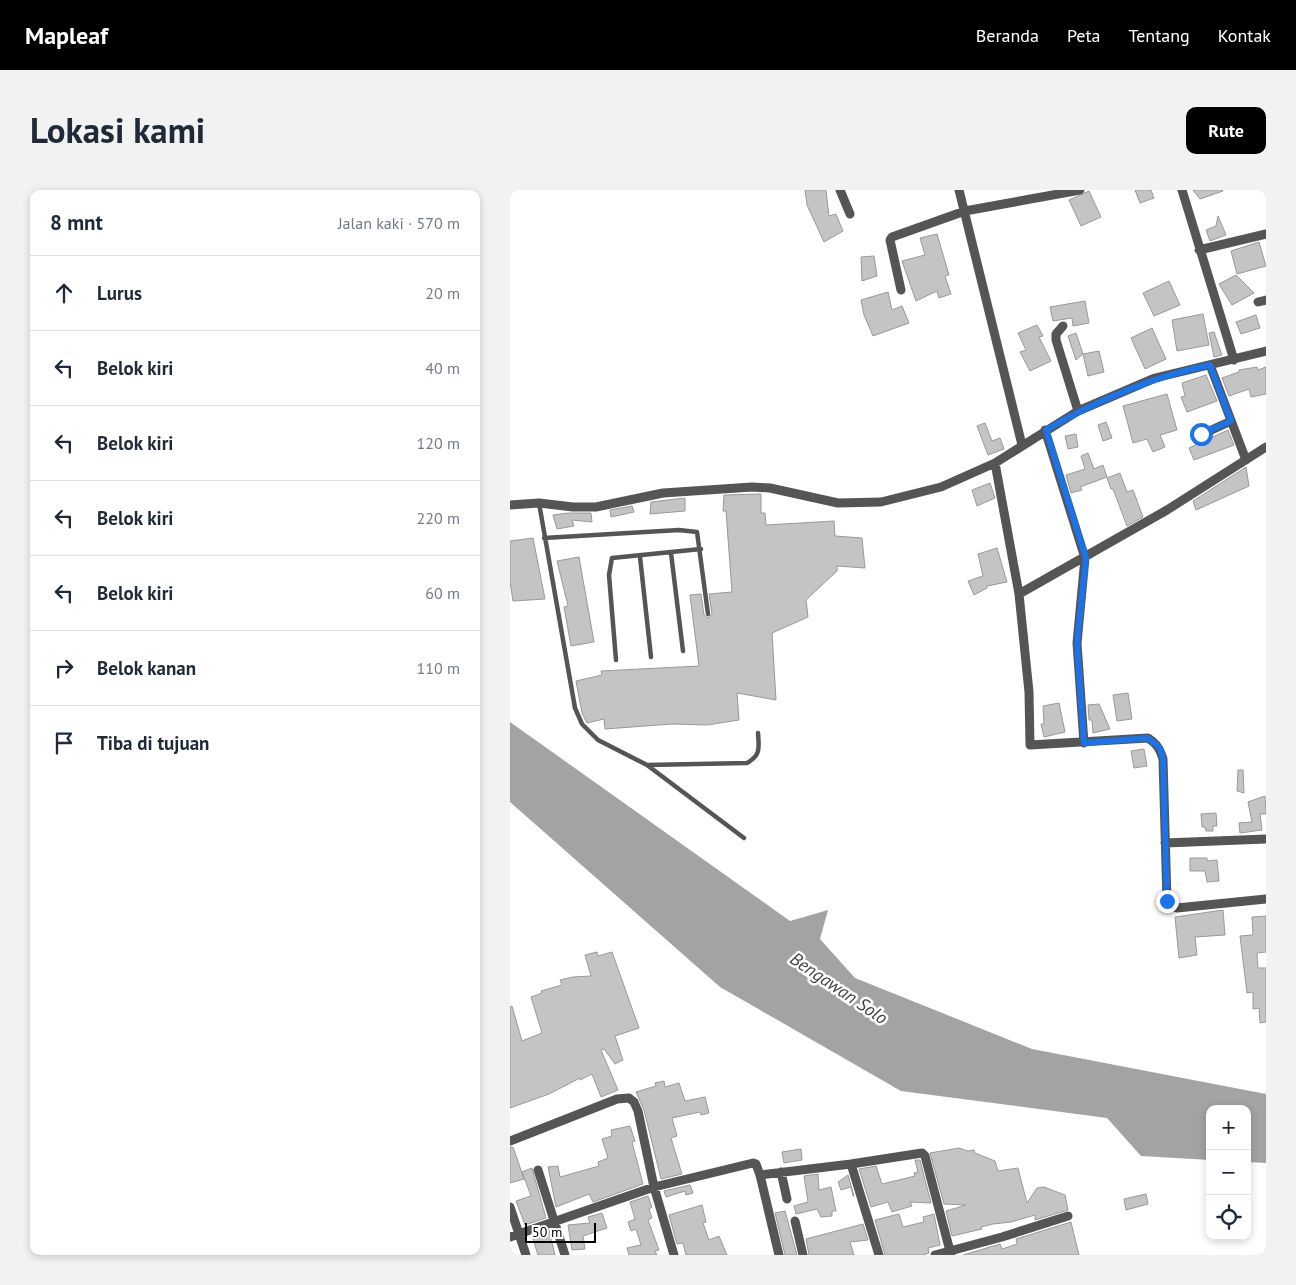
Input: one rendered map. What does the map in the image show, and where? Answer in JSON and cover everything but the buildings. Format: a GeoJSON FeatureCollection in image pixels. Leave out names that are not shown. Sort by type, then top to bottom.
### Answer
{"type":"FeatureCollection","features":[{"type":"Feature","properties":{"kind":"street"},"geometry":{"type":"LineString","coordinates":[[840,190],[850,214]]}},
{"type":"Feature","properties":{"kind":"street"},"geometry":{"type":"LineString","coordinates":[[959,190],[1022,445]]}},
{"type":"Feature","properties":{"kind":"street"},"geometry":{"type":"LineString","coordinates":[[901,290],[890,240],[898,234],[965,211],[1080,190]]}},
{"type":"Feature","properties":{"kind":"street"},"geometry":{"type":"LineString","coordinates":[[1182,190],[1234,360]]}},
{"type":"Feature","properties":{"kind":"street"},"geometry":{"type":"LineString","coordinates":[[1199,250],[1266,234]]}},
{"type":"Feature","properties":{"kind":"street"},"geometry":{"type":"LineString","coordinates":[[1063,326],[1056,334],[1056,340],[1078,411]]}},
{"type":"Feature","properties":{"kind":"street"},"geometry":{"type":"LineString","coordinates":[[510,505],[539,503],[574,507],[596,507],[663,493],[752,487],[770,488],[838,503],[881,502],[941,488],[995,463],[1078,411],[1155,378],[1266,351]]}},
{"type":"Feature","properties":{"kind":"street"},"geometry":{"type":"LineString","coordinates":[[1210,365],[1246,460]]}},
{"type":"Feature","properties":{"kind":"street"},"geometry":{"type":"LineString","coordinates":[[1198,433],[1205,433],[1231,421]]}},
{"type":"Feature","properties":{"kind":"street"},"geometry":{"type":"LineString","coordinates":[[1046,430],[1086,558],[1077,643],[1084,743]]}},
{"type":"Feature","properties":{"kind":"street"},"geometry":{"type":"LineString","coordinates":[[1019,594],[1086,558],[1168,510],[1266,448]]}},
{"type":"Feature","properties":{"kind":"street"},"geometry":{"type":"LineString","coordinates":[[995,463],[1019,594],[1029,692],[1029,744],[1084,743],[1148,738],[1160,748],[1163,759],[1166,892],[1170,906],[1177,908],[1266,898]]}},
{"type":"Feature","properties":{"kind":"street"},"geometry":{"type":"LineString","coordinates":[[1165,843],[1266,839]]}},
{"type":"Feature","properties":{"kind":"street"},"geometry":{"type":"LineString","coordinates":[[510,1141],[617,1099],[629,1098],[634,1102],[638,1111],[654,1187],[674,1255]]}},
{"type":"Feature","properties":{"kind":"street"},"geometry":{"type":"LineString","coordinates":[[760,1175],[924,1154],[951,1253]]}},
{"type":"Feature","properties":{"kind":"street"},"geometry":{"type":"LineString","coordinates":[[510,1237],[654,1187],[753,1163],[756,1164],[760,1175],[779,1255]]}},
{"type":"Feature","properties":{"kind":"street"},"geometry":{"type":"LineString","coordinates":[[852,1164],[879,1255]]}},
{"type":"Feature","properties":{"kind":"street"},"geometry":{"type":"LineString","coordinates":[[538,1170],[566,1255]]}},
{"type":"Feature","properties":{"kind":"street"},"geometry":{"type":"LineString","coordinates":[[781,1172],[787,1199]]}},
{"type":"Feature","properties":{"kind":"street"},"geometry":{"type":"LineString","coordinates":[[510,1207],[526,1255]]}},
{"type":"Feature","properties":{"kind":"street"},"geometry":{"type":"LineString","coordinates":[[935,1255],[951,1253],[1068,1216]]}},
{"type":"Feature","properties":{"kind":"street"},"geometry":{"type":"LineString","coordinates":[[795,1221],[803,1255]]}},
{"type":"Feature","properties":{"kind":"lane"},"geometry":{"type":"LineString","coordinates":[[539,503],[575,708],[580,720],[598,740],[647,765],[744,838]]}},
{"type":"Feature","properties":{"kind":"lane"},"geometry":{"type":"LineString","coordinates":[[544,538],[694,530],[699,534],[708,614]]}},
{"type":"Feature","properties":{"kind":"lane"},"geometry":{"type":"LineString","coordinates":[[616,660],[609,566],[612,558],[640,557],[701,549]]}},
{"type":"Feature","properties":{"kind":"lane"},"geometry":{"type":"LineString","coordinates":[[672,553],[683,651]]}},
{"type":"Feature","properties":{"kind":"lane"},"geometry":{"type":"LineString","coordinates":[[640,557],[651,657]]}},
{"type":"Feature","properties":{"kind":"lane"},"geometry":{"type":"LineString","coordinates":[[647,765],[747,763],[756,758],[760,752],[758,733]]}},
{"type":"Feature","properties":{"kind":"water","name":"Bengawan Solo"},"geometry":{"type":"Polygon","coordinates":[[[510,722],[790,921],[828,910],[820,939],[855,978],[1032,1049],[1266,1094],[1266,1163],[1251,1162],[1251,1105],[1206,1105],[1206,1160],[1141,1156],[1107,1118],[901,1091],[720,987],[510,802],[510,722]]]}},
{"type":"Feature","properties":{"kind":"route"},"geometry":{"type":"LineString","coordinates":[[1167,901],[1163,759],[1160,748],[1148,738],[1084,743],[1079,698],[1077,643],[1086,558],[1046,430],[1078,411],[1155,378],[1210,365],[1231,421],[1201,434]]}}]}
